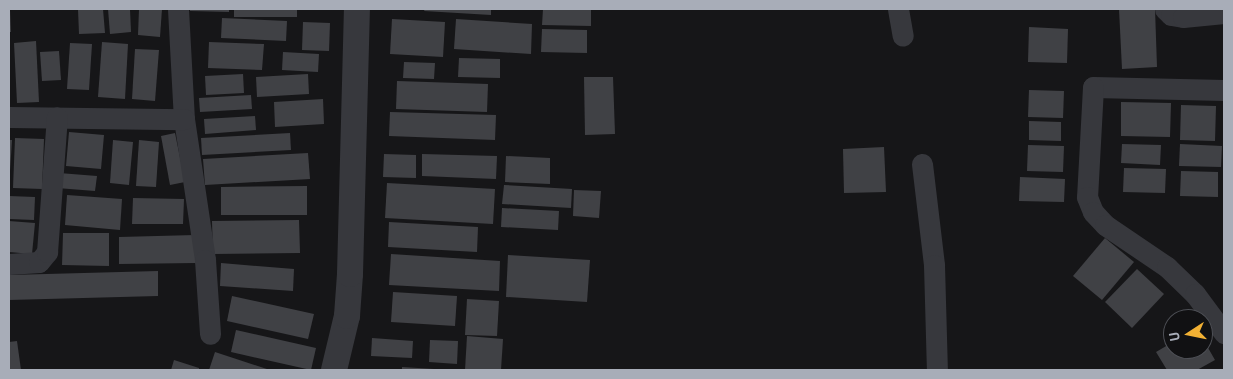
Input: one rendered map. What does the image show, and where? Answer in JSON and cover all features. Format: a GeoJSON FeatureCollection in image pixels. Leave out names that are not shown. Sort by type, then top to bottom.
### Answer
{"type":"FeatureCollection","features":[{"type":"Feature","properties":{"kind":"street"},"geometry":{"type":"LineString","coordinates":[[178,9],[184,119],[205,260],[210,334]]}},
{"type":"Feature","properties":{"kind":"street"},"geometry":{"type":"LineString","coordinates":[[334,370],[347,316],[350,274],[357,9]]}},
{"type":"Feature","properties":{"kind":"street"},"geometry":{"type":"LineString","coordinates":[[898,9],[903,36]]}},
{"type":"Feature","properties":{"kind":"street"},"geometry":{"type":"LineString","coordinates":[[1165,9],[1171,15],[1183,18],[1224,13]]}},
{"type":"Feature","properties":{"kind":"street"},"geometry":{"type":"LineString","coordinates":[[1224,90],[1093,87],[1087,197],[1092,212],[1105,225],[1166,267],[1196,294],[1224,333]]}},
{"type":"Feature","properties":{"kind":"street"},"geometry":{"type":"LineString","coordinates":[[9,117],[184,119]]}},
{"type":"Feature","properties":{"kind":"street"},"geometry":{"type":"LineString","coordinates":[[9,264],[39,262],[48,252],[57,117]]}},
{"type":"Feature","properties":{"kind":"street"},"geometry":{"type":"LineString","coordinates":[[922,164],[934,265],[937,370]]}},
{"type":"Feature","properties":{"kind":"building"},"geometry":{"type":"Polygon","coordinates":[[[10,9],[11,32],[9,32],[10,9]]]}},
{"type":"Feature","properties":{"kind":"building"},"geometry":{"type":"Polygon","coordinates":[[[78,9],[103,9],[105,33],[79,34],[78,9]]]}},
{"type":"Feature","properties":{"kind":"building"},"geometry":{"type":"Polygon","coordinates":[[[108,9],[130,9],[131,32],[110,34],[108,9]]]}},
{"type":"Feature","properties":{"kind":"building"},"geometry":{"type":"Polygon","coordinates":[[[139,9],[162,9],[160,37],[138,35],[139,9]]]}},
{"type":"Feature","properties":{"kind":"building"},"geometry":{"type":"Polygon","coordinates":[[[190,9],[229,9],[229,12],[190,11],[190,9]]]}},
{"type":"Feature","properties":{"kind":"building"},"geometry":{"type":"Polygon","coordinates":[[[234,9],[297,9],[297,17],[234,17],[234,9]]]}},
{"type":"Feature","properties":{"kind":"building"},"geometry":{"type":"Polygon","coordinates":[[[425,9],[491,9],[491,15],[424,11],[425,9]]]}},
{"type":"Feature","properties":{"kind":"building"},"geometry":{"type":"Polygon","coordinates":[[[543,9],[591,9],[591,26],[542,25],[543,9]]]}},
{"type":"Feature","properties":{"kind":"building"},"geometry":{"type":"Polygon","coordinates":[[[1119,9],[1155,9],[1157,67],[1122,69],[1119,9]]]}},
{"type":"Feature","properties":{"kind":"building"},"geometry":{"type":"Polygon","coordinates":[[[222,18],[287,21],[286,41],[221,38],[222,18]]]}},
{"type":"Feature","properties":{"kind":"building"},"geometry":{"type":"Polygon","coordinates":[[[392,19],[445,22],[443,57],[390,54],[392,19]]]}},
{"type":"Feature","properties":{"kind":"building"},"geometry":{"type":"Polygon","coordinates":[[[456,19],[532,24],[531,54],[454,49],[456,19]]]}},
{"type":"Feature","properties":{"kind":"building"},"geometry":{"type":"Polygon","coordinates":[[[303,22],[330,23],[329,51],[302,50],[303,22]]]}},
{"type":"Feature","properties":{"kind":"building"},"geometry":{"type":"Polygon","coordinates":[[[1029,27],[1068,29],[1067,63],[1028,62],[1029,27]]]}},
{"type":"Feature","properties":{"kind":"building"},"geometry":{"type":"Polygon","coordinates":[[[542,29],[587,30],[587,53],[541,52],[542,29]]]}},
{"type":"Feature","properties":{"kind":"building"},"geometry":{"type":"Polygon","coordinates":[[[36,41],[39,102],[17,103],[14,43],[36,41]]]}},
{"type":"Feature","properties":{"kind":"building"},"geometry":{"type":"Polygon","coordinates":[[[102,42],[128,44],[125,99],[98,97],[102,42]]]}},
{"type":"Feature","properties":{"kind":"building"},"geometry":{"type":"Polygon","coordinates":[[[209,42],[264,44],[262,70],[208,68],[209,42]]]}},
{"type":"Feature","properties":{"kind":"building"},"geometry":{"type":"Polygon","coordinates":[[[70,43],[92,44],[89,90],[67,89],[70,43]]]}},
{"type":"Feature","properties":{"kind":"building"},"geometry":{"type":"Polygon","coordinates":[[[135,49],[159,50],[155,101],[132,99],[135,49]]]}},
{"type":"Feature","properties":{"kind":"building"},"geometry":{"type":"Polygon","coordinates":[[[59,51],[61,80],[42,81],[40,52],[59,51]]]}},
{"type":"Feature","properties":{"kind":"building"},"geometry":{"type":"Polygon","coordinates":[[[283,52],[319,54],[318,72],[282,70],[283,52]]]}},
{"type":"Feature","properties":{"kind":"building"},"geometry":{"type":"Polygon","coordinates":[[[459,58],[500,59],[500,78],[458,77],[459,58]]]}},
{"type":"Feature","properties":{"kind":"building"},"geometry":{"type":"Polygon","coordinates":[[[404,62],[435,63],[434,79],[403,78],[404,62]]]}},
{"type":"Feature","properties":{"kind":"building"},"geometry":{"type":"Polygon","coordinates":[[[243,74],[244,93],[206,95],[205,76],[243,74]]]}},
{"type":"Feature","properties":{"kind":"building"},"geometry":{"type":"Polygon","coordinates":[[[308,74],[309,94],[257,97],[256,77],[308,74]]]}},
{"type":"Feature","properties":{"kind":"building"},"geometry":{"type":"Polygon","coordinates":[[[584,77],[613,77],[615,134],[585,135],[584,77]]]}},
{"type":"Feature","properties":{"kind":"building"},"geometry":{"type":"Polygon","coordinates":[[[397,81],[488,84],[487,112],[396,109],[397,81]]]}},
{"type":"Feature","properties":{"kind":"building"},"geometry":{"type":"Polygon","coordinates":[[[1029,90],[1064,91],[1063,118],[1028,117],[1029,90]]]}},
{"type":"Feature","properties":{"kind":"building"},"geometry":{"type":"Polygon","coordinates":[[[251,95],[252,109],[200,112],[199,98],[251,95]]]}},
{"type":"Feature","properties":{"kind":"building"},"geometry":{"type":"Polygon","coordinates":[[[323,99],[324,124],[275,127],[274,102],[323,99]]]}},
{"type":"Feature","properties":{"kind":"building"},"geometry":{"type":"Polygon","coordinates":[[[1121,102],[1171,103],[1170,137],[1121,136],[1121,102]]]}},
{"type":"Feature","properties":{"kind":"building"},"geometry":{"type":"Polygon","coordinates":[[[1181,105],[1216,106],[1215,141],[1180,140],[1181,105]]]}},
{"type":"Feature","properties":{"kind":"building"},"geometry":{"type":"Polygon","coordinates":[[[390,112],[496,115],[495,140],[389,136],[390,112]]]}},
{"type":"Feature","properties":{"kind":"building"},"geometry":{"type":"Polygon","coordinates":[[[255,116],[256,130],[205,134],[204,119],[255,116]]]}},
{"type":"Feature","properties":{"kind":"building"},"geometry":{"type":"Polygon","coordinates":[[[1029,121],[1061,122],[1061,141],[1029,140],[1029,121]]]}},
{"type":"Feature","properties":{"kind":"building"},"geometry":{"type":"Polygon","coordinates":[[[69,132],[104,135],[101,169],[66,166],[69,132]]]}},
{"type":"Feature","properties":{"kind":"building"},"geometry":{"type":"Polygon","coordinates":[[[175,133],[185,182],[170,185],[161,136],[175,133]]]}},
{"type":"Feature","properties":{"kind":"building"},"geometry":{"type":"Polygon","coordinates":[[[290,133],[291,150],[202,155],[201,138],[290,133]]]}},
{"type":"Feature","properties":{"kind":"building"},"geometry":{"type":"Polygon","coordinates":[[[15,138],[44,139],[42,189],[13,188],[15,138]]]}},
{"type":"Feature","properties":{"kind":"building"},"geometry":{"type":"Polygon","coordinates":[[[9,140],[12,140],[10,171],[9,170],[9,140]]]}},
{"type":"Feature","properties":{"kind":"building"},"geometry":{"type":"Polygon","coordinates":[[[113,140],[133,142],[129,185],[110,183],[113,140]]]}},
{"type":"Feature","properties":{"kind":"building"},"geometry":{"type":"Polygon","coordinates":[[[139,140],[159,142],[156,187],[136,186],[139,140]]]}},
{"type":"Feature","properties":{"kind":"building"},"geometry":{"type":"Polygon","coordinates":[[[1122,144],[1161,145],[1160,165],[1121,163],[1122,144]]]}},
{"type":"Feature","properties":{"kind":"building"},"geometry":{"type":"Polygon","coordinates":[[[1180,144],[1222,146],[1221,167],[1179,166],[1180,144]]]}},
{"type":"Feature","properties":{"kind":"building"},"geometry":{"type":"Polygon","coordinates":[[[1028,145],[1064,146],[1063,172],[1027,171],[1028,145]]]}},
{"type":"Feature","properties":{"kind":"building"},"geometry":{"type":"Polygon","coordinates":[[[884,147],[886,192],[844,193],[843,149],[884,147]]]}},
{"type":"Feature","properties":{"kind":"building"},"geometry":{"type":"Polygon","coordinates":[[[308,153],[310,179],[205,185],[203,159],[308,153]]]}},
{"type":"Feature","properties":{"kind":"building"},"geometry":{"type":"Polygon","coordinates":[[[384,154],[416,155],[416,178],[383,177],[384,154]]]}},
{"type":"Feature","properties":{"kind":"building"},"geometry":{"type":"Polygon","coordinates":[[[422,154],[497,156],[496,179],[422,176],[422,154]]]}},
{"type":"Feature","properties":{"kind":"building"},"geometry":{"type":"Polygon","coordinates":[[[506,156],[550,158],[550,184],[505,182],[506,156]]]}},
{"type":"Feature","properties":{"kind":"building"},"geometry":{"type":"Polygon","coordinates":[[[1124,168],[1166,169],[1165,193],[1123,192],[1124,168]]]}},
{"type":"Feature","properties":{"kind":"building"},"geometry":{"type":"Polygon","coordinates":[[[1181,171],[1218,172],[1218,197],[1180,196],[1181,171]]]}},
{"type":"Feature","properties":{"kind":"building"},"geometry":{"type":"Polygon","coordinates":[[[59,173],[97,176],[95,191],[57,188],[59,173]]]}},
{"type":"Feature","properties":{"kind":"building"},"geometry":{"type":"Polygon","coordinates":[[[1020,177],[1065,179],[1064,202],[1019,201],[1020,177]]]}},
{"type":"Feature","properties":{"kind":"building"},"geometry":{"type":"Polygon","coordinates":[[[387,183],[495,189],[493,224],[385,218],[387,183]]]}},
{"type":"Feature","properties":{"kind":"building"},"geometry":{"type":"Polygon","coordinates":[[[504,185],[572,189],[571,208],[502,204],[504,185]]]}},
{"type":"Feature","properties":{"kind":"building"},"geometry":{"type":"Polygon","coordinates":[[[307,186],[307,215],[221,215],[221,187],[307,186]]]}},
{"type":"Feature","properties":{"kind":"building"},"geometry":{"type":"Polygon","coordinates":[[[574,190],[601,191],[599,218],[573,216],[574,190]]]}},
{"type":"Feature","properties":{"kind":"building"},"geometry":{"type":"Polygon","coordinates":[[[67,195],[122,199],[120,230],[65,225],[67,195]]]}},
{"type":"Feature","properties":{"kind":"building"},"geometry":{"type":"Polygon","coordinates":[[[9,196],[35,197],[34,220],[9,219],[9,196]]]}},
{"type":"Feature","properties":{"kind":"building"},"geometry":{"type":"Polygon","coordinates":[[[133,198],[184,199],[183,224],[132,224],[133,198]]]}},
{"type":"Feature","properties":{"kind":"building"},"geometry":{"type":"Polygon","coordinates":[[[502,208],[559,211],[558,230],[501,227],[502,208]]]}},
{"type":"Feature","properties":{"kind":"building"},"geometry":{"type":"Polygon","coordinates":[[[299,220],[300,253],[213,254],[212,221],[299,220]]]}},
{"type":"Feature","properties":{"kind":"building"},"geometry":{"type":"Polygon","coordinates":[[[9,221],[35,223],[32,254],[9,252],[9,221]]]}},
{"type":"Feature","properties":{"kind":"building"},"geometry":{"type":"Polygon","coordinates":[[[389,222],[478,227],[477,252],[388,247],[389,222]]]}},
{"type":"Feature","properties":{"kind":"building"},"geometry":{"type":"Polygon","coordinates":[[[63,233],[109,233],[109,266],[62,265],[63,233]]]}},
{"type":"Feature","properties":{"kind":"building"},"geometry":{"type":"Polygon","coordinates":[[[195,235],[196,263],[119,264],[119,237],[195,235]]]}},
{"type":"Feature","properties":{"kind":"building"},"geometry":{"type":"Polygon","coordinates":[[[1105,238],[1134,262],[1102,300],[1073,276],[1105,238]]]}},
{"type":"Feature","properties":{"kind":"building"},"geometry":{"type":"Polygon","coordinates":[[[391,254],[500,261],[499,291],[389,285],[391,254]]]}},
{"type":"Feature","properties":{"kind":"building"},"geometry":{"type":"Polygon","coordinates":[[[508,255],[590,260],[587,302],[506,297],[508,255]]]}},
{"type":"Feature","properties":{"kind":"building"},"geometry":{"type":"Polygon","coordinates":[[[221,263],[294,269],[293,291],[220,286],[221,263]]]}},
{"type":"Feature","properties":{"kind":"building"},"geometry":{"type":"Polygon","coordinates":[[[1137,269],[1164,294],[1132,328],[1105,302],[1137,269]]]}},
{"type":"Feature","properties":{"kind":"building"},"geometry":{"type":"Polygon","coordinates":[[[158,271],[158,296],[9,300],[9,275],[158,271]]]}},
{"type":"Feature","properties":{"kind":"building"},"geometry":{"type":"Polygon","coordinates":[[[393,292],[457,296],[455,326],[391,322],[393,292]]]}},
{"type":"Feature","properties":{"kind":"building"},"geometry":{"type":"Polygon","coordinates":[[[232,296],[314,314],[308,339],[227,321],[232,296]]]}},
{"type":"Feature","properties":{"kind":"building"},"geometry":{"type":"Polygon","coordinates":[[[467,299],[499,301],[497,336],[465,335],[467,299]]]}},
{"type":"Feature","properties":{"kind":"building"},"geometry":{"type":"Polygon","coordinates":[[[236,330],[316,348],[311,370],[231,352],[236,330]]]}},
{"type":"Feature","properties":{"kind":"building"},"geometry":{"type":"Polygon","coordinates":[[[467,336],[503,339],[501,370],[465,370],[467,336]]]}},
{"type":"Feature","properties":{"kind":"building"},"geometry":{"type":"Polygon","coordinates":[[[372,338],[413,341],[412,358],[371,356],[372,338]]]}},
{"type":"Feature","properties":{"kind":"building"},"geometry":{"type":"Polygon","coordinates":[[[430,340],[458,341],[457,364],[429,362],[430,340]]]}},
{"type":"Feature","properties":{"kind":"building"},"geometry":{"type":"Polygon","coordinates":[[[17,341],[21,370],[9,370],[9,342],[17,341]]]}},
{"type":"Feature","properties":{"kind":"building"},"geometry":{"type":"Polygon","coordinates":[[[1163,348],[1163,359],[1213,359],[1213,356],[1215,360],[1197,370],[1167,370],[1156,352],[1163,348]]]}},
{"type":"Feature","properties":{"kind":"building"},"geometry":{"type":"Polygon","coordinates":[[[215,352],[270,370],[209,370],[215,352]]]}},
{"type":"Feature","properties":{"kind":"building"},"geometry":{"type":"Polygon","coordinates":[[[174,360],[199,368],[199,370],[171,370],[174,360]]]}},
{"type":"Feature","properties":{"kind":"building"},"geometry":{"type":"Polygon","coordinates":[[[402,367],[434,369],[402,370],[402,367]]]}}]}
